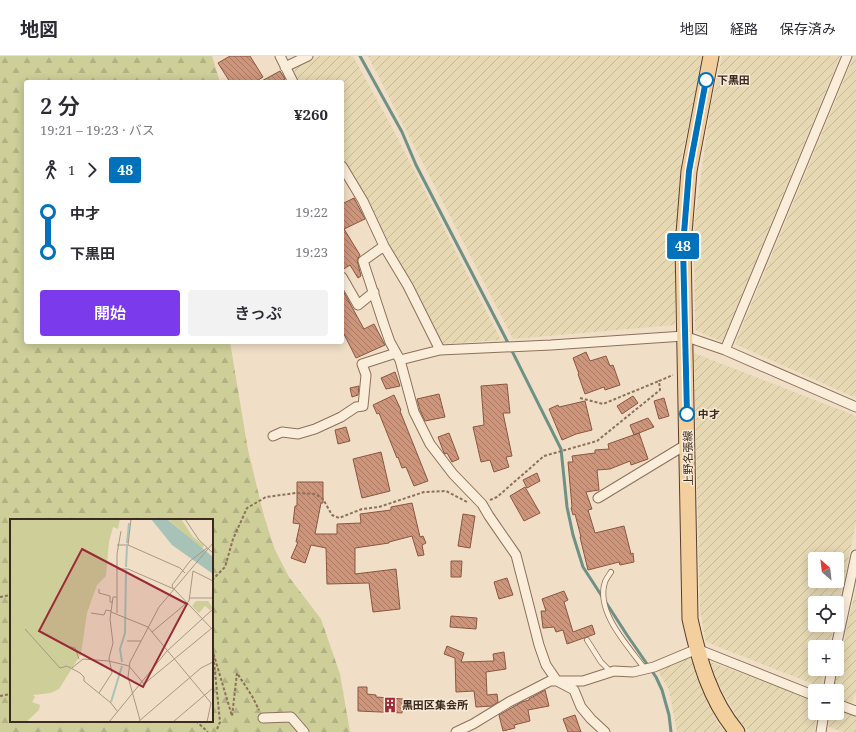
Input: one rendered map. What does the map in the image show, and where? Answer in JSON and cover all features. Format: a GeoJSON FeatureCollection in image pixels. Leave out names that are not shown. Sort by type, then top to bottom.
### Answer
{"type":"FeatureCollection","features":[{"type":"Feature","properties":{"kind":"main road","name":"上野名張線"},"geometry":{"type":"LineString","coordinates":[[711,56],[689,171],[683,246],[690,619],[706,678],[728,721],[737,732]]}},
{"type":"Feature","properties":{"kind":"street"},"geometry":{"type":"LineString","coordinates":[[280,56],[292,80]]}},
{"type":"Feature","properties":{"kind":"street"},"geometry":{"type":"LineString","coordinates":[[285,67],[308,56]]}},
{"type":"Feature","properties":{"kind":"street"},"geometry":{"type":"LineString","coordinates":[[725,350],[847,56]]}},
{"type":"Feature","properties":{"kind":"street"},"geometry":{"type":"LineString","coordinates":[[344,169],[363,201],[384,246],[408,286],[440,350]]}},
{"type":"Feature","properties":{"kind":"street"},"geometry":{"type":"LineString","coordinates":[[384,246],[363,261],[384,325],[398,357],[414,412],[430,444],[454,474],[482,504],[516,554],[539,645],[546,665],[557,681],[574,690],[581,707],[591,719],[606,732]]}},
{"type":"Feature","properties":{"kind":"street"},"geometry":{"type":"LineString","coordinates":[[344,280],[358,305],[374,292]]}},
{"type":"Feature","properties":{"kind":"street"},"geometry":{"type":"LineString","coordinates":[[274,436],[282,432],[298,434],[314,429],[341,417],[356,407],[363,406],[366,375],[362,364],[440,350],[516,347],[684,336],[725,350],[856,407]]}},
{"type":"Feature","properties":{"kind":"street"},"geometry":{"type":"LineString","coordinates":[[598,498],[687,444]]}},
{"type":"Feature","properties":{"kind":"street"},"geometry":{"type":"LineString","coordinates":[[838,640],[856,555]]}},
{"type":"Feature","properties":{"kind":"street"},"geometry":{"type":"LineString","coordinates":[[456,732],[550,681],[583,681],[611,672],[633,672],[650,668],[697,649],[808,693]]}},
{"type":"Feature","properties":{"kind":"street"},"geometry":{"type":"LineString","coordinates":[[844,707],[856,711]]}},
{"type":"Feature","properties":{"kind":"street"},"geometry":{"type":"LineString","coordinates":[[263,718],[291,717],[304,732]]}},
{"type":"Feature","properties":{"kind":"street"},"geometry":{"type":"LineString","coordinates":[[821,732],[823,720]]}},
{"type":"Feature","properties":{"kind":"lane"},"geometry":{"type":"LineString","coordinates":[[611,572],[605,582],[603,592],[604,606],[607,614],[617,629],[650,668]]}},
{"type":"Feature","properties":{"kind":"lane"},"geometry":{"type":"LineString","coordinates":[[587,640],[601,662],[611,672]]}},
{"type":"Feature","properties":{"kind":"path"},"geometry":{"type":"LineString","coordinates":[[580,398],[603,404],[686,368]]}},
{"type":"Feature","properties":{"kind":"path"},"geometry":{"type":"LineString","coordinates":[[213,579],[225,567],[233,538],[247,508],[266,497],[296,493],[315,494],[323,499],[332,515],[339,518],[362,509],[378,507],[424,492],[446,491],[465,502],[482,504],[497,497],[544,456],[597,441],[660,390],[659,381]]}},
{"type":"Feature","properties":{"kind":"path"},"geometry":{"type":"LineString","coordinates":[[0,597],[10,595]]}},
{"type":"Feature","properties":{"kind":"path"},"geometry":{"type":"LineString","coordinates":[[217,729],[220,722],[213,652],[232,716],[237,673],[252,696],[263,718]]}},
{"type":"Feature","properties":{"kind":"path"},"geometry":{"type":"LineString","coordinates":[[0,696],[10,694]]}},
{"type":"Feature","properties":{"kind":"path"},"geometry":{"type":"LineString","coordinates":[[197,722],[208,732]]}},
{"type":"Feature","properties":{"kind":"shaded area"},"geometry":{"type":"Polygon","coordinates":[[[319,56],[353,56],[395,133],[501,340],[443,344],[344,159],[344,80],[299,80],[293,69],[319,56]]]}},
{"type":"Feature","properties":{"kind":"shaded area"},"geometry":{"type":"Polygon","coordinates":[[[368,56],[703,56],[681,161],[676,249],[675,325],[513,339],[368,56]]]}},
{"type":"Feature","properties":{"kind":"shaded area"},"geometry":{"type":"Polygon","coordinates":[[[722,56],[840,56],[722,342],[695,330],[694,226],[710,109],[722,56]]]}},
{"type":"Feature","properties":{"kind":"shaded area"},"geometry":{"type":"Polygon","coordinates":[[[854,56],[856,56],[856,398],[735,344],[854,56]]]}},
{"type":"Feature","properties":{"kind":"shaded area"},"geometry":{"type":"Polygon","coordinates":[[[694,353],[856,416],[856,523],[844,579],[844,552],[808,552],[808,588],[842,588],[840,596],[808,596],[808,632],[832,632],[831,640],[808,640],[808,676],[823,676],[822,684],[813,684],[706,642],[700,611],[694,353]]]}},
{"type":"Feature","properties":{"kind":"shaded area"},"geometry":{"type":"Polygon","coordinates":[[[856,588],[856,693],[852,703],[844,700],[844,684],[835,684],[836,676],[844,676],[844,642],[856,588]]]}},
{"type":"Feature","properties":{"kind":"shaded area"},"geometry":{"type":"Polygon","coordinates":[[[691,657],[717,722],[726,732],[677,732],[669,690],[658,671],[691,657]]]}},
{"type":"Feature","properties":{"kind":"shaded area"},"geometry":{"type":"Polygon","coordinates":[[[708,661],[808,697],[808,720],[816,720],[814,732],[749,732],[739,720],[720,687],[708,661]]]}},
{"type":"Feature","properties":{"kind":"shaded area"},"geometry":{"type":"Polygon","coordinates":[[[844,712],[856,716],[856,732],[842,732],[829,727],[830,720],[844,720],[844,712]]]}},
{"type":"Feature","properties":{"kind":"green space"},"geometry":{"type":"Polygon","coordinates":[[[0,56],[212,56],[219,80],[24,80],[24,344],[230,344],[248,450],[264,516],[275,550],[289,577],[321,619],[340,674],[350,732],[0,732],[0,56]]]}},
{"type":"Feature","properties":{"kind":"building"},"geometry":{"type":"Polygon","coordinates":[[[230,56],[250,56],[263,77],[258,80],[229,80],[218,63],[230,56]]]}},
{"type":"Feature","properties":{"kind":"building"},"geometry":{"type":"Polygon","coordinates":[[[280,71],[285,79],[283,80],[264,80],[280,71]]]}},
{"type":"Feature","properties":{"kind":"building"},"geometry":{"type":"Polygon","coordinates":[[[354,198],[365,219],[344,229],[344,203],[354,198]]]}},
{"type":"Feature","properties":{"kind":"building"},"geometry":{"type":"Polygon","coordinates":[[[344,229],[360,255],[357,260],[361,276],[358,278],[350,265],[344,269],[344,229]]]}},
{"type":"Feature","properties":{"kind":"building"},"geometry":{"type":"Polygon","coordinates":[[[344,293],[364,329],[374,324],[385,345],[356,358],[344,334],[344,293]]]}},
{"type":"Feature","properties":{"kind":"building"},"geometry":{"type":"Polygon","coordinates":[[[586,352],[590,361],[606,356],[610,366],[613,365],[620,385],[605,390],[604,387],[585,394],[573,358],[586,352]]]}},
{"type":"Feature","properties":{"kind":"building"},"geometry":{"type":"Polygon","coordinates":[[[395,372],[400,386],[386,389],[381,378],[395,372]]]}},
{"type":"Feature","properties":{"kind":"building"},"geometry":{"type":"Polygon","coordinates":[[[507,384],[510,413],[503,413],[512,456],[506,457],[509,467],[494,472],[490,460],[481,462],[473,427],[484,425],[481,386],[507,384]]]}},
{"type":"Feature","properties":{"kind":"building"},"geometry":{"type":"Polygon","coordinates":[[[359,386],[358,395],[352,397],[350,388],[359,386]]]}},
{"type":"Feature","properties":{"kind":"building"},"geometry":{"type":"Polygon","coordinates":[[[439,394],[445,417],[425,421],[417,399],[439,394]]]}},
{"type":"Feature","properties":{"kind":"building"},"geometry":{"type":"Polygon","coordinates":[[[394,395],[428,481],[414,486],[406,467],[402,468],[379,413],[377,414],[373,405],[394,395]]]}},
{"type":"Feature","properties":{"kind":"building"},"geometry":{"type":"Polygon","coordinates":[[[633,396],[638,403],[622,414],[617,406],[633,396]]]}},
{"type":"Feature","properties":{"kind":"building"},"geometry":{"type":"Polygon","coordinates":[[[664,398],[669,416],[659,419],[654,401],[664,398]]]}},
{"type":"Feature","properties":{"kind":"building"},"geometry":{"type":"Polygon","coordinates":[[[585,401],[592,430],[576,434],[562,440],[549,409],[558,405],[559,407],[585,401]]]}},
{"type":"Feature","properties":{"kind":"building"},"geometry":{"type":"Polygon","coordinates":[[[648,418],[654,427],[634,435],[630,425],[648,418]]]}},
{"type":"Feature","properties":{"kind":"building"},"geometry":{"type":"Polygon","coordinates":[[[346,427],[350,441],[338,444],[335,430],[346,427]]]}},
{"type":"Feature","properties":{"kind":"building"},"geometry":{"type":"Polygon","coordinates":[[[449,433],[459,459],[452,462],[447,453],[444,453],[438,437],[449,433]]]}},
{"type":"Feature","properties":{"kind":"building"},"geometry":{"type":"Polygon","coordinates":[[[639,433],[648,459],[631,465],[630,461],[610,469],[597,470],[599,490],[586,492],[592,509],[588,510],[595,533],[624,526],[631,554],[633,553],[634,562],[620,565],[619,562],[588,570],[575,514],[573,515],[571,508],[568,462],[573,462],[572,456],[595,453],[595,450],[609,449],[608,444],[639,433]]]}},
{"type":"Feature","properties":{"kind":"building"},"geometry":{"type":"Polygon","coordinates":[[[381,452],[390,491],[362,498],[353,459],[381,452]]]}},
{"type":"Feature","properties":{"kind":"building"},"geometry":{"type":"Polygon","coordinates":[[[537,473],[540,481],[527,488],[523,480],[537,473]]]}},
{"type":"Feature","properties":{"kind":"building"},"geometry":{"type":"Polygon","coordinates":[[[297,482],[323,482],[323,503],[321,503],[315,534],[337,534],[337,524],[361,523],[360,514],[391,510],[391,507],[412,503],[420,537],[423,536],[426,543],[422,545],[424,555],[418,556],[412,536],[389,543],[355,548],[355,574],[396,569],[400,609],[373,612],[369,583],[327,584],[326,548],[311,545],[305,563],[291,558],[298,542],[296,542],[300,524],[293,523],[295,506],[297,506],[297,482]]]}},
{"type":"Feature","properties":{"kind":"building"},"geometry":{"type":"Polygon","coordinates":[[[525,487],[540,513],[524,521],[510,496],[525,487]]]}},
{"type":"Feature","properties":{"kind":"building"},"geometry":{"type":"Polygon","coordinates":[[[463,514],[475,516],[470,548],[458,546],[463,514]]]}},
{"type":"Feature","properties":{"kind":"building"},"geometry":{"type":"Polygon","coordinates":[[[451,561],[462,561],[461,577],[451,577],[451,561]]]}},
{"type":"Feature","properties":{"kind":"building"},"geometry":{"type":"Polygon","coordinates":[[[507,578],[513,595],[499,599],[494,582],[507,578]]]}},
{"type":"Feature","properties":{"kind":"building"},"geometry":{"type":"Polygon","coordinates":[[[564,591],[568,600],[564,602],[573,632],[592,625],[595,634],[567,644],[563,630],[556,632],[554,627],[543,628],[541,611],[546,611],[542,599],[564,591]]]}},
{"type":"Feature","properties":{"kind":"building"},"geometry":{"type":"Polygon","coordinates":[[[451,616],[477,618],[476,629],[450,627],[451,616]]]}},
{"type":"Feature","properties":{"kind":"building"},"geometry":{"type":"Polygon","coordinates":[[[447,646],[464,653],[461,662],[494,661],[493,654],[504,652],[506,669],[486,672],[487,695],[497,694],[498,702],[492,706],[476,707],[474,691],[456,692],[455,658],[444,654],[447,646]]]}},
{"type":"Feature","properties":{"kind":"building"},"geometry":{"type":"Polygon","coordinates":[[[358,687],[367,687],[367,694],[376,695],[376,697],[403,699],[402,713],[358,711],[358,687]]]}},
{"type":"Feature","properties":{"kind":"building"},"geometry":{"type":"Polygon","coordinates":[[[545,690],[549,706],[528,710],[530,721],[514,725],[515,728],[503,731],[499,715],[545,690]]]}},
{"type":"Feature","properties":{"kind":"building"},"geometry":{"type":"Polygon","coordinates":[[[575,715],[581,732],[568,732],[563,719],[575,715]]]}},
{"type":"Feature","properties":{"kind":"waterway"},"geometry":{"type":"LineString","coordinates":[[360,56],[402,132],[416,165],[561,449],[567,507],[573,535],[583,567],[656,677],[662,690],[669,715],[671,732]]}},
{"type":"Feature","properties":{"kind":"bus line","name":"48"},"geometry":{"type":"LineString","coordinates":[[687,414],[683,246],[689,171],[706,80]]}},
{"type":"Feature","properties":{"kind":"place","name":"下黒田"},"geometry":{"type":"Point","coordinates":[706,80]}},
{"type":"Feature","properties":{"kind":"place","name":"中才"},"geometry":{"type":"Point","coordinates":[687,414]}},
{"type":"Feature","properties":{"kind":"place","name":"黒田区集会所"},"geometry":{"type":"Point","coordinates":[390,705]}}]}
